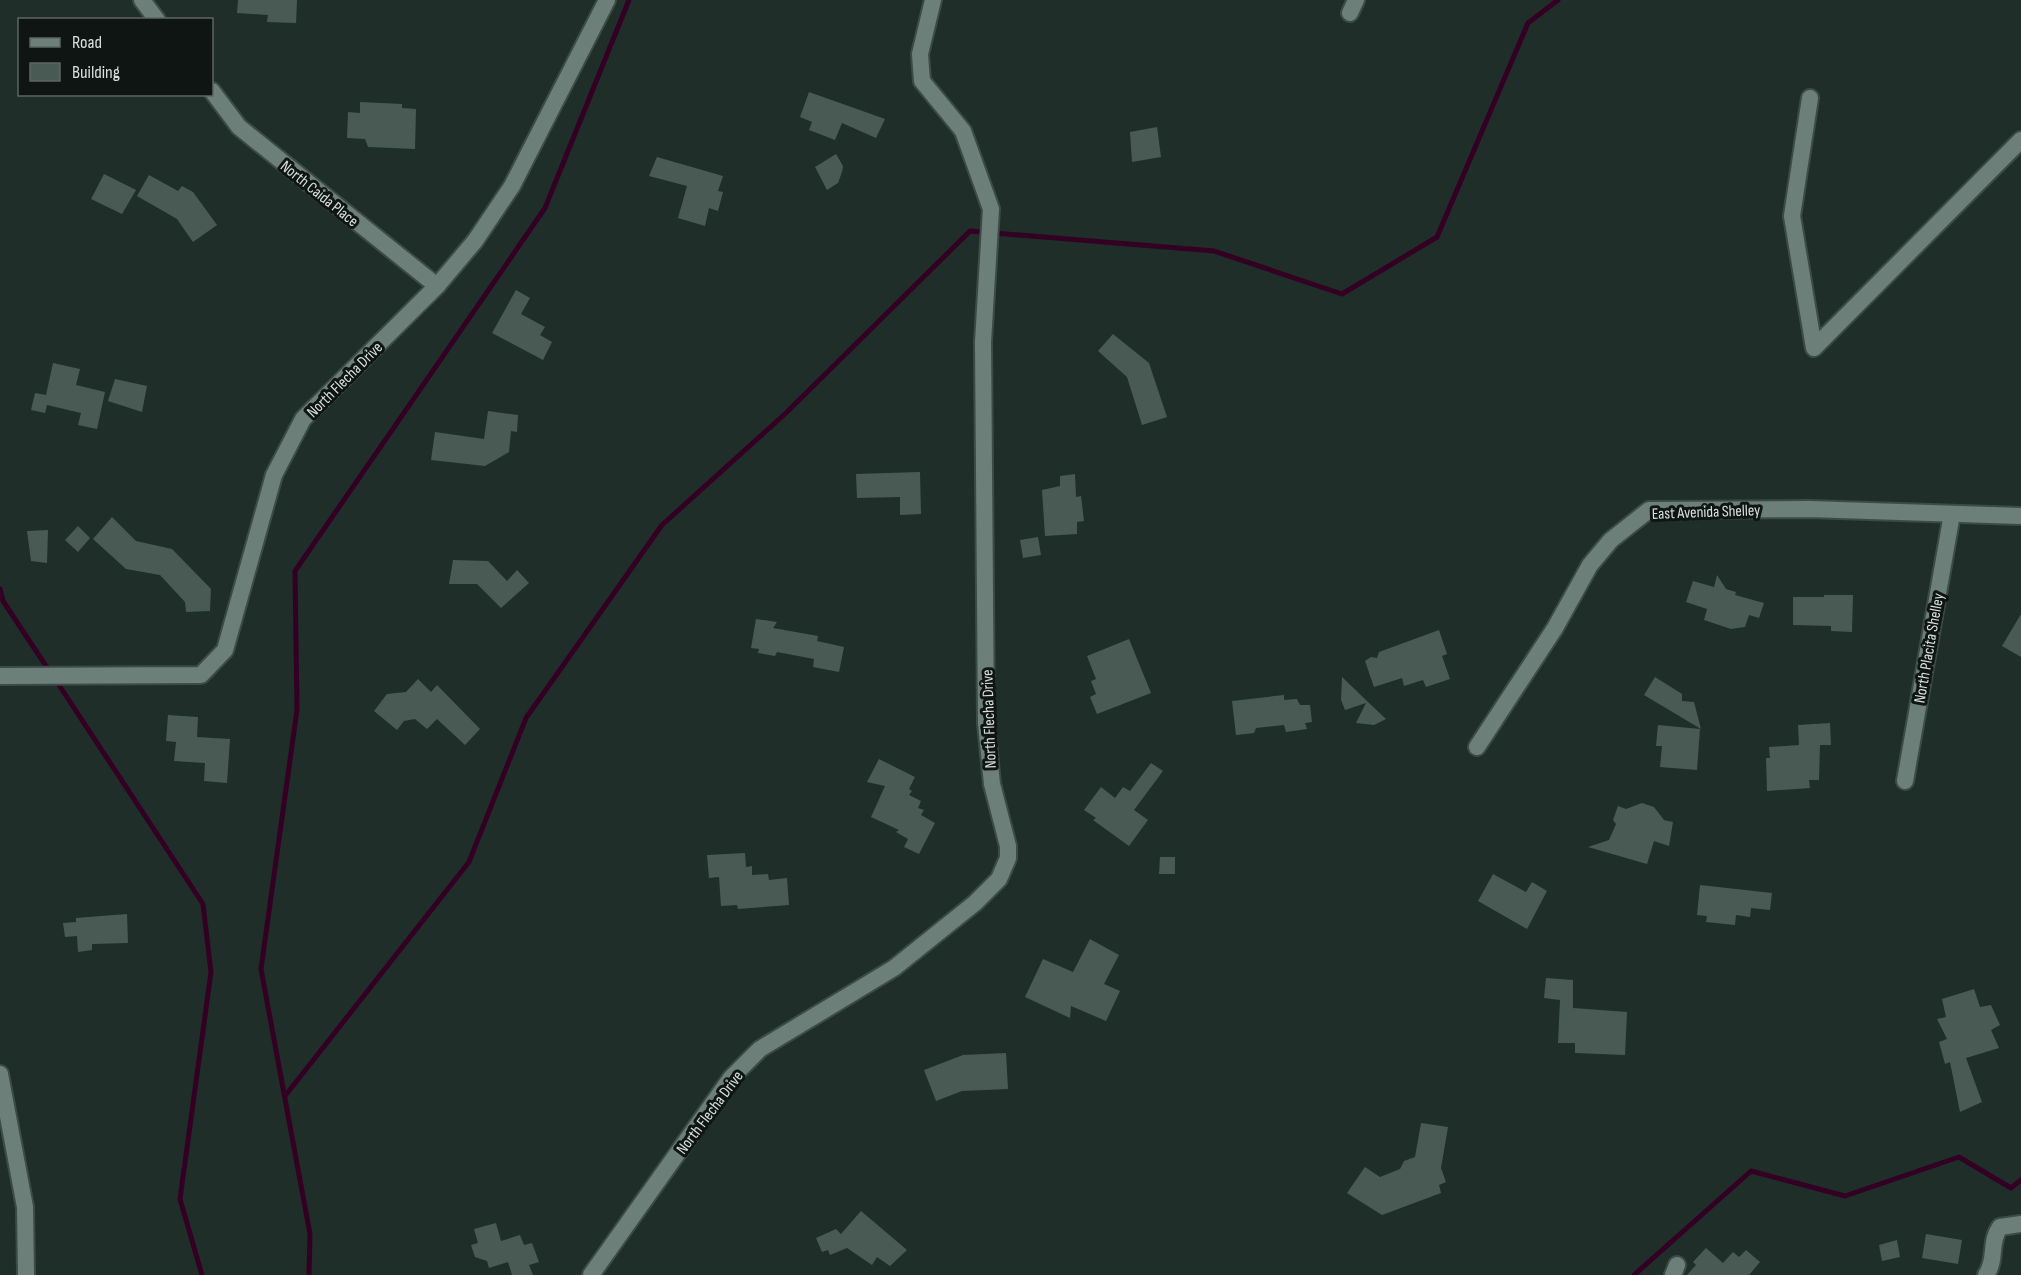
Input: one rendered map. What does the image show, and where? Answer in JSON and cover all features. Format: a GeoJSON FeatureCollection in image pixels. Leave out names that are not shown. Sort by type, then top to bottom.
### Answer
{"type":"FeatureCollection","features":[{"type":"Feature","properties":{"kind":"street"},"geometry":{"type":"LineString","coordinates":[[142,0],[156,18]]}},
{"type":"Feature","properties":{"kind":"street","name":"North Flecha Drive"},"geometry":{"type":"LineString","coordinates":[[0,676],[201,675],[225,650],[274,475],[303,419],[437,286],[476,241],[512,186],[607,0]]}},
{"type":"Feature","properties":{"kind":"street","name":"North Flecha Drive"},"geometry":{"type":"LineString","coordinates":[[591,1275],[732,1078],[753,1056],[760,1049],[894,968],[975,903],[999,879],[1008,858],[1006,831],[989,768],[986,723],[983,342],[991,209],[963,131],[922,81],[920,54],[933,0]]}},
{"type":"Feature","properties":{"kind":"street","name":"North Caida Place"},"geometry":{"type":"LineString","coordinates":[[213,93],[239,127],[437,286]]}},
{"type":"Feature","properties":{"kind":"street"},"geometry":{"type":"LineString","coordinates":[[1810,98],[1792,216],[1814,348],[2021,140]]}},
{"type":"Feature","properties":{"kind":"street","name":"East Avenida Shelley"},"geometry":{"type":"LineString","coordinates":[[1477,747],[1555,628],[1590,565],[1611,540],[1648,510],[1809,509],[2021,516]]}},
{"type":"Feature","properties":{"kind":"street","name":"North Placita Shelley"},"geometry":{"type":"LineString","coordinates":[[1905,781],[1952,514]]}},
{"type":"Feature","properties":{"kind":"street"},"geometry":{"type":"LineString","coordinates":[[0,1074],[25,1207],[26,1275]]}},
{"type":"Feature","properties":{"kind":"street"},"geometry":{"type":"LineString","coordinates":[[1986,1275],[1992,1265],[1995,1233],[2000,1227],[2021,1224]]}},
{"type":"Feature","properties":{"kind":"building"},"geometry":{"type":"Polygon","coordinates":[[[238,0],[297,0],[296,23],[267,22],[268,15],[237,13],[238,0]]]}},
{"type":"Feature","properties":{"kind":"building"},"geometry":{"type":"Polygon","coordinates":[[[809,92],[885,119],[876,138],[842,123],[835,140],[809,130],[812,122],[800,117],[809,92]]]}},
{"type":"Feature","properties":{"kind":"building"},"geometry":{"type":"Polygon","coordinates":[[[360,102],[402,104],[402,108],[416,109],[415,149],[368,147],[365,139],[347,138],[348,112],[360,113],[360,102]]]}},
{"type":"Feature","properties":{"kind":"building"},"geometry":{"type":"Polygon","coordinates":[[[1157,127],[1161,157],[1132,162],[1130,132],[1157,127]]]}},
{"type":"Feature","properties":{"kind":"building"},"geometry":{"type":"Polygon","coordinates":[[[836,154],[843,166],[842,172],[838,183],[827,190],[815,167],[836,154]]]}},
{"type":"Feature","properties":{"kind":"building"},"geometry":{"type":"Polygon","coordinates":[[[657,157],[723,176],[718,191],[723,192],[718,211],[709,208],[705,226],[678,218],[687,186],[649,176],[657,157]]]}},
{"type":"Feature","properties":{"kind":"building"},"geometry":{"type":"Polygon","coordinates":[[[104,174],[136,190],[122,214],[91,199],[104,174]]]}},
{"type":"Feature","properties":{"kind":"building"},"geometry":{"type":"Polygon","coordinates":[[[149,175],[178,191],[182,186],[193,192],[217,225],[193,242],[177,219],[137,196],[149,175]]]}},
{"type":"Feature","properties":{"kind":"building"},"geometry":{"type":"Polygon","coordinates":[[[516,290],[530,298],[521,314],[545,327],[540,335],[552,342],[543,360],[492,333],[516,290]]]}},
{"type":"Feature","properties":{"kind":"building"},"geometry":{"type":"Polygon","coordinates":[[[1113,334],[1149,363],[1167,417],[1142,425],[1127,377],[1098,351],[1113,334]]]}},
{"type":"Feature","properties":{"kind":"building"},"geometry":{"type":"Polygon","coordinates":[[[53,363],[80,369],[76,385],[105,392],[97,429],[78,425],[81,413],[47,405],[45,413],[31,410],[35,393],[46,395],[53,363]]]}},
{"type":"Feature","properties":{"kind":"building"},"geometry":{"type":"Polygon","coordinates":[[[115,379],[147,386],[142,412],[108,401],[115,379]]]}},
{"type":"Feature","properties":{"kind":"building"},"geometry":{"type":"Polygon","coordinates":[[[488,411],[518,415],[517,432],[511,431],[509,452],[485,466],[431,460],[435,432],[484,439],[488,411]]]}},
{"type":"Feature","properties":{"kind":"building"},"geometry":{"type":"Polygon","coordinates":[[[920,472],[921,514],[900,515],[900,497],[857,498],[856,474],[920,472]]]}},
{"type":"Feature","properties":{"kind":"building"},"geometry":{"type":"Polygon","coordinates":[[[1075,474],[1076,497],[1081,496],[1084,521],[1077,522],[1077,534],[1045,536],[1042,490],[1060,486],[1060,476],[1075,474]]]}},
{"type":"Feature","properties":{"kind":"building"},"geometry":{"type":"Polygon","coordinates":[[[112,517],[136,541],[172,549],[211,589],[210,611],[186,612],[185,602],[160,575],[126,569],[93,539],[112,517]]]}},
{"type":"Feature","properties":{"kind":"building"},"geometry":{"type":"Polygon","coordinates":[[[78,526],[90,538],[78,552],[65,540],[78,526]]]}},
{"type":"Feature","properties":{"kind":"building"},"geometry":{"type":"Polygon","coordinates":[[[48,530],[47,563],[31,561],[27,531],[48,530]]]}},
{"type":"Feature","properties":{"kind":"building"},"geometry":{"type":"Polygon","coordinates":[[[1038,537],[1041,555],[1023,558],[1020,540],[1038,537]]]}},
{"type":"Feature","properties":{"kind":"building"},"geometry":{"type":"Polygon","coordinates":[[[453,560],[488,561],[507,581],[517,570],[529,583],[501,608],[477,584],[449,584],[453,560]]]}},
{"type":"Feature","properties":{"kind":"building"},"geometry":{"type":"Polygon","coordinates":[[[1717,575],[1726,589],[1736,592],[1735,595],[1764,603],[1759,618],[1749,615],[1745,627],[1731,629],[1704,620],[1707,609],[1686,602],[1693,581],[1714,587],[1717,575]]]}},
{"type":"Feature","properties":{"kind":"building"},"geometry":{"type":"Polygon","coordinates":[[[1824,595],[1853,595],[1852,632],[1831,631],[1831,626],[1793,625],[1793,597],[1824,597],[1824,595]]]}},
{"type":"Feature","properties":{"kind":"building"},"geometry":{"type":"Polygon","coordinates":[[[2021,614],[2021,657],[2002,646],[2021,614]]]}},
{"type":"Feature","properties":{"kind":"building"},"geometry":{"type":"Polygon","coordinates":[[[756,619],[777,622],[773,628],[818,636],[817,641],[844,647],[839,672],[813,667],[814,659],[777,652],[775,656],[758,653],[759,649],[751,648],[756,619]]]}},
{"type":"Feature","properties":{"kind":"building"},"geometry":{"type":"Polygon","coordinates":[[[1439,630],[1447,654],[1442,656],[1450,679],[1426,687],[1423,680],[1404,686],[1402,678],[1374,687],[1365,661],[1371,657],[1377,658],[1379,652],[1439,630]]]}},
{"type":"Feature","properties":{"kind":"building"},"geometry":{"type":"Polygon","coordinates":[[[1129,639],[1151,693],[1097,714],[1090,697],[1096,694],[1091,681],[1096,679],[1087,656],[1129,639]]]}},
{"type":"Feature","properties":{"kind":"building"},"geometry":{"type":"Polygon","coordinates":[[[1342,677],[1386,719],[1374,725],[1356,723],[1366,703],[1345,710],[1341,700],[1342,677]]]}},
{"type":"Feature","properties":{"kind":"building"},"geometry":{"type":"Polygon","coordinates":[[[1655,677],[1682,694],[1682,701],[1694,702],[1701,729],[1644,695],[1655,677]]]}},
{"type":"Feature","properties":{"kind":"building"},"geometry":{"type":"Polygon","coordinates":[[[418,679],[431,692],[437,685],[480,729],[465,745],[437,719],[427,729],[415,719],[404,721],[397,730],[374,711],[387,694],[406,692],[418,679]]]}},
{"type":"Feature","properties":{"kind":"building"},"geometry":{"type":"Polygon","coordinates":[[[1284,695],[1284,700],[1297,699],[1300,705],[1310,705],[1312,722],[1305,723],[1307,729],[1286,732],[1284,725],[1256,728],[1254,733],[1236,735],[1232,701],[1284,695]]]}},
{"type":"Feature","properties":{"kind":"building"},"geometry":{"type":"Polygon","coordinates":[[[168,715],[198,717],[197,737],[230,739],[227,783],[204,781],[205,763],[174,761],[176,742],[166,741],[168,715]]]}},
{"type":"Feature","properties":{"kind":"building"},"geometry":{"type":"Polygon","coordinates":[[[1830,723],[1831,745],[1820,745],[1819,780],[1809,780],[1810,788],[1767,791],[1766,758],[1770,758],[1769,747],[1799,745],[1798,725],[1830,723]]]}},
{"type":"Feature","properties":{"kind":"building"},"geometry":{"type":"Polygon","coordinates":[[[1658,725],[1700,729],[1697,770],[1660,767],[1662,746],[1656,746],[1658,725]]]}},
{"type":"Feature","properties":{"kind":"building"},"geometry":{"type":"Polygon","coordinates":[[[879,759],[915,777],[909,789],[912,791],[909,795],[921,801],[918,808],[924,810],[921,815],[935,823],[919,854],[904,847],[908,839],[896,832],[899,830],[871,817],[885,786],[867,782],[879,759]]]}},
{"type":"Feature","properties":{"kind":"building"},"geometry":{"type":"Polygon","coordinates":[[[1151,763],[1163,771],[1134,810],[1148,820],[1129,846],[1093,820],[1096,818],[1084,810],[1101,787],[1115,798],[1123,787],[1130,791],[1151,763]]]}},
{"type":"Feature","properties":{"kind":"building"},"geometry":{"type":"Polygon","coordinates":[[[1642,803],[1654,807],[1664,820],[1673,822],[1669,846],[1654,841],[1647,864],[1588,847],[1609,840],[1616,824],[1613,820],[1618,806],[1626,809],[1642,803]]]}},
{"type":"Feature","properties":{"kind":"building"},"geometry":{"type":"Polygon","coordinates":[[[745,853],[746,867],[752,866],[752,875],[768,874],[769,880],[787,878],[789,905],[738,909],[737,905],[721,906],[719,877],[709,878],[707,855],[745,853]]]}},
{"type":"Feature","properties":{"kind":"building"},"geometry":{"type":"Polygon","coordinates":[[[1160,857],[1175,857],[1175,874],[1159,874],[1160,857]]]}},
{"type":"Feature","properties":{"kind":"building"},"geometry":{"type":"Polygon","coordinates":[[[1493,874],[1526,892],[1532,882],[1547,891],[1527,929],[1478,901],[1493,874]]]}},
{"type":"Feature","properties":{"kind":"building"},"geometry":{"type":"Polygon","coordinates":[[[1700,885],[1772,893],[1770,910],[1751,908],[1750,917],[1736,915],[1735,925],[1706,922],[1707,916],[1697,915],[1700,885]]]}},
{"type":"Feature","properties":{"kind":"building"},"geometry":{"type":"Polygon","coordinates":[[[127,914],[128,943],[92,944],[92,950],[78,952],[77,936],[65,937],[63,923],[76,922],[76,918],[127,914]]]}},
{"type":"Feature","properties":{"kind":"building"},"geometry":{"type":"Polygon","coordinates":[[[1090,939],[1119,955],[1104,984],[1120,991],[1106,1021],[1071,1006],[1070,1018],[1025,997],[1043,959],[1073,972],[1090,939]]]}},
{"type":"Feature","properties":{"kind":"building"},"geometry":{"type":"Polygon","coordinates":[[[1546,978],[1573,980],[1573,1008],[1627,1012],[1625,1055],[1575,1053],[1575,1043],[1558,1043],[1560,1000],[1544,998],[1546,978]]]}},
{"type":"Feature","properties":{"kind":"building"},"geometry":{"type":"Polygon","coordinates":[[[1974,989],[1980,1007],[1991,1005],[2000,1025],[1991,1030],[1999,1048],[1966,1058],[1982,1102],[1960,1112],[1950,1062],[1945,1064],[1939,1042],[1947,1039],[1937,1019],[1946,1017],[1942,999],[1974,989]]]}},
{"type":"Feature","properties":{"kind":"building"},"geometry":{"type":"Polygon","coordinates":[[[1006,1053],[1008,1089],[962,1091],[936,1101],[924,1070],[963,1055],[1006,1053]]]}},
{"type":"Feature","properties":{"kind":"building"},"geometry":{"type":"Polygon","coordinates":[[[1421,1123],[1448,1127],[1441,1168],[1446,1182],[1439,1185],[1441,1193],[1382,1215],[1347,1193],[1365,1167],[1380,1177],[1400,1169],[1404,1161],[1415,1157],[1421,1123]]]}},
{"type":"Feature","properties":{"kind":"building"},"geometry":{"type":"Polygon","coordinates":[[[861,1211],[907,1250],[890,1266],[877,1257],[872,1265],[847,1248],[830,1255],[828,1250],[822,1252],[816,1238],[836,1229],[841,1234],[861,1211]]]}},
{"type":"Feature","properties":{"kind":"building"},"geometry":{"type":"Polygon","coordinates":[[[496,1223],[501,1241],[520,1235],[524,1245],[532,1243],[539,1262],[529,1265],[533,1275],[512,1275],[508,1262],[489,1268],[487,1261],[475,1257],[471,1245],[478,1243],[474,1229],[496,1223]]]}},
{"type":"Feature","properties":{"kind":"building"},"geometry":{"type":"Polygon","coordinates":[[[1926,1234],[1962,1240],[1958,1264],[1922,1258],[1926,1234]]]}},
{"type":"Feature","properties":{"kind":"building"},"geometry":{"type":"Polygon","coordinates":[[[1897,1240],[1900,1257],[1882,1261],[1879,1245],[1897,1240]]]}},
{"type":"Feature","properties":{"kind":"building"},"geometry":{"type":"Polygon","coordinates":[[[1706,1248],[1723,1263],[1733,1252],[1739,1257],[1746,1250],[1760,1262],[1749,1275],[1687,1275],[1696,1265],[1693,1262],[1706,1248]]]}},
{"type":"Feature","properties":{"kind":"waterway"},"geometry":{"type":"LineString","coordinates":[[309,1275],[310,1234],[261,969],[297,710],[295,571],[545,208],[629,0]]}},
{"type":"Feature","properties":{"kind":"waterway"},"geometry":{"type":"LineString","coordinates":[[285,1096],[469,862],[526,718],[662,525],[786,413],[970,231],[1214,251],[1342,294],[1437,237],[1528,23],[1558,0]]}},
{"type":"Feature","properties":{"kind":"waterway"},"geometry":{"type":"LineString","coordinates":[[0,589],[3,601],[50,672]]}},
{"type":"Feature","properties":{"kind":"waterway"},"geometry":{"type":"LineString","coordinates":[[55,679],[203,904],[211,972],[180,1199],[202,1275]]}},
{"type":"Feature","properties":{"kind":"waterway"},"geometry":{"type":"LineString","coordinates":[[1634,1275],[1751,1171],[1845,1196],[1959,1157],[2011,1188],[2021,1180]]}}]}
